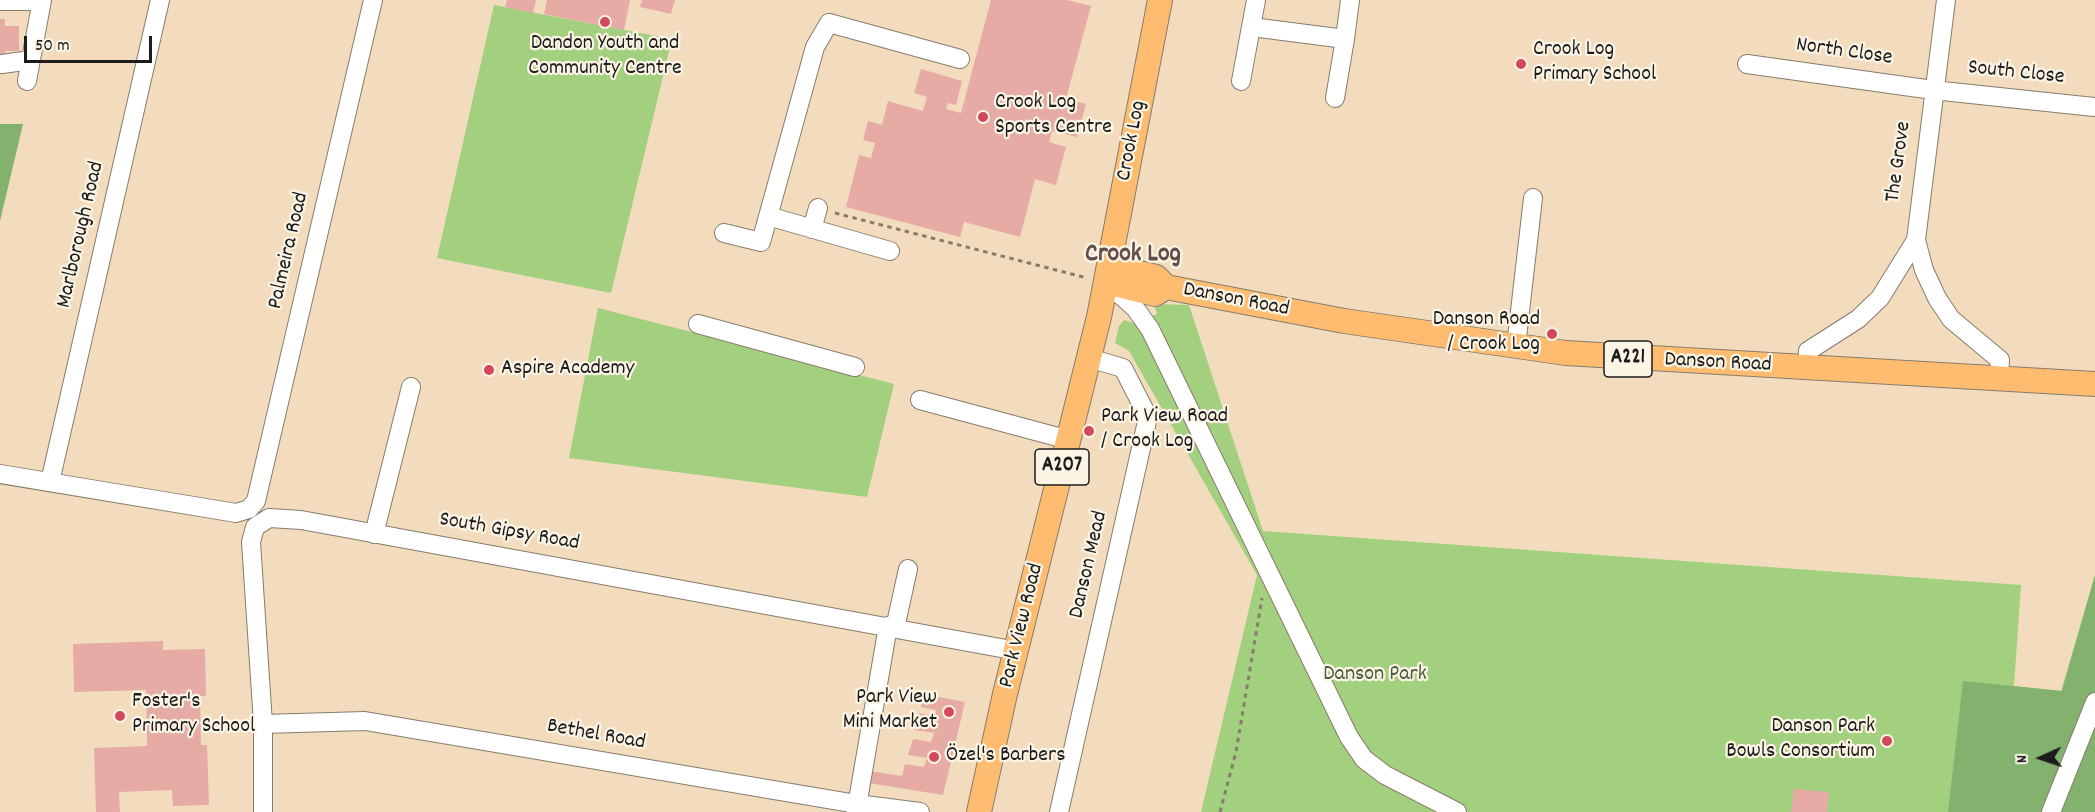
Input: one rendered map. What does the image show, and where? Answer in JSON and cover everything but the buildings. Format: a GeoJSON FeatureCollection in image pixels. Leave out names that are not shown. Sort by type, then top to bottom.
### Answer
{"type":"FeatureCollection","features":[{"type":"Feature","properties":{"kind":"main road","name":"Crook Log"},"geometry":{"type":"LineString","coordinates":[[1108,274],[1160,0]]}},
{"type":"Feature","properties":{"kind":"main road","name":"Danson Road"},"geometry":{"type":"LineString","coordinates":[[1108,274],[1155,294],[1166,287],[1344,321],[1617,358],[2095,384]]}},
{"type":"Feature","properties":{"kind":"main road","name":"Park View Road"},"geometry":{"type":"LineString","coordinates":[[979,812],[1108,274]]}},
{"type":"Feature","properties":{"kind":"street"},"geometry":{"type":"LineString","coordinates":[[0,1],[42,0],[27,81]]}},
{"type":"Feature","properties":{"kind":"street","name":"Marlborough Road"},"geometry":{"type":"LineString","coordinates":[[50,482],[160,0]]}},
{"type":"Feature","properties":{"kind":"street","name":"Palmeira Road"},"geometry":{"type":"LineString","coordinates":[[263,812],[262,724],[251,533],[373,0]]}},
{"type":"Feature","properties":{"kind":"street"},"geometry":{"type":"LineString","coordinates":[[1241,81],[1256,0]]}},
{"type":"Feature","properties":{"kind":"street"},"geometry":{"type":"LineString","coordinates":[[1335,98],[1350,0]]}},
{"type":"Feature","properties":{"kind":"street","name":"The Grove"},"geometry":{"type":"LineString","coordinates":[[1807,369],[1808,351],[1858,319],[1880,298],[1916,240],[1946,0]]}},
{"type":"Feature","properties":{"kind":"street"},"geometry":{"type":"LineString","coordinates":[[724,233],[761,242],[815,47],[829,23],[960,59]]}},
{"type":"Feature","properties":{"kind":"street"},"geometry":{"type":"LineString","coordinates":[[1252,27],[1345,39]]}},
{"type":"Feature","properties":{"kind":"street"},"geometry":{"type":"LineString","coordinates":[[2,64],[31,60]]}},
{"type":"Feature","properties":{"kind":"street","name":"North Close"},"geometry":{"type":"LineString","coordinates":[[1747,64],[1934,90]]}},
{"type":"Feature","properties":{"kind":"street","name":"South Close"},"geometry":{"type":"LineString","coordinates":[[1934,90],[2094,107]]}},
{"type":"Feature","properties":{"kind":"street"},"geometry":{"type":"LineString","coordinates":[[1516,346],[1533,198]]}},
{"type":"Feature","properties":{"kind":"street"},"geometry":{"type":"LineString","coordinates":[[812,229],[818,208]]}},
{"type":"Feature","properties":{"kind":"street"},"geometry":{"type":"LineString","coordinates":[[768,216],[890,250]]}},
{"type":"Feature","properties":{"kind":"street","name":"The Grove"},"geometry":{"type":"LineString","coordinates":[[1916,240],[1937,298],[1951,319],[2000,360],[1999,379]]}},
{"type":"Feature","properties":{"kind":"street"},"geometry":{"type":"LineString","coordinates":[[1108,274],[1150,329],[1349,737],[1364,759],[1385,775],[1457,812]]}},
{"type":"Feature","properties":{"kind":"street"},"geometry":{"type":"LineString","coordinates":[[698,324],[855,368]]}},
{"type":"Feature","properties":{"kind":"street","name":"Danson Mead"},"geometry":{"type":"LineString","coordinates":[[1059,812],[1148,417],[1123,368],[1089,358]]}},
{"type":"Feature","properties":{"kind":"street"},"geometry":{"type":"LineString","coordinates":[[374,534],[411,387]]}},
{"type":"Feature","properties":{"kind":"street"},"geometry":{"type":"LineString","coordinates":[[920,400],[1069,440]]}},
{"type":"Feature","properties":{"kind":"street","name":"South Gipsy Road"},"geometry":{"type":"LineString","coordinates":[[0,474],[374,534],[1017,651]]}},
{"type":"Feature","properties":{"kind":"street"},"geometry":{"type":"LineString","coordinates":[[856,808],[891,627],[909,569]]}},
{"type":"Feature","properties":{"kind":"street"},"geometry":{"type":"LineString","coordinates":[[2051,812],[2095,702]]}},
{"type":"Feature","properties":{"kind":"street","name":"Bethel Road"},"geometry":{"type":"LineString","coordinates":[[262,724],[365,721],[856,808],[920,812]]}},
{"type":"Feature","properties":{"kind":"path"},"geometry":{"type":"LineString","coordinates":[[818,208],[1108,274]]}},
{"type":"Feature","properties":{"kind":"path"},"geometry":{"type":"LineString","coordinates":[[1220,812],[1236,752],[1248,689],[1260,601],[1273,581]]}},
{"type":"Feature","properties":{"kind":"green space"},"geometry":{"type":"Polygon","coordinates":[[[494,5],[672,39],[611,293],[437,258],[494,5]]]}},
{"type":"Feature","properties":{"kind":"green space"},"geometry":{"type":"Polygon","coordinates":[[[0,124],[23,124],[0,221],[0,124]]]}},
{"type":"Feature","properties":{"kind":"green space","name":"Danson Park"},"geometry":{"type":"Polygon","coordinates":[[[1154,304],[1189,305],[1263,531],[2021,585],[2014,686],[2061,691],[2095,575],[2095,812],[1201,812],[1257,575],[1129,351],[1115,343],[1119,326],[1124,320],[1134,323],[1157,314],[1154,304]]]}},
{"type":"Feature","properties":{"kind":"green space"},"geometry":{"type":"Polygon","coordinates":[[[598,308],[894,384],[867,497],[569,458],[598,308]]]}},
{"type":"Feature","properties":{"kind":"green space"},"geometry":{"type":"Polygon","coordinates":[[[2095,575],[2095,812],[1948,812],[1963,681],[2062,691],[2095,575]]]}},
{"type":"Feature","properties":{"kind":"place","name":"Dandon Youth and Community Centre"},"geometry":{"type":"Point","coordinates":[605,22]}},
{"type":"Feature","properties":{"kind":"place","name":"Crook Log Primary School"},"geometry":{"type":"Point","coordinates":[1521,64]}},
{"type":"Feature","properties":{"kind":"place","name":"Crook Log Sports Centre"},"geometry":{"type":"Point","coordinates":[983,117]}},
{"type":"Feature","properties":{"kind":"place","name":"Danson Road / Crook Log"},"geometry":{"type":"Point","coordinates":[1552,334]}},
{"type":"Feature","properties":{"kind":"place","name":"Aspire Academy"},"geometry":{"type":"Point","coordinates":[489,370]}},
{"type":"Feature","properties":{"kind":"place","name":"Park View Road / Crook Log"},"geometry":{"type":"Point","coordinates":[1089,431]}},
{"type":"Feature","properties":{"kind":"place","name":"Park View Mini Market"},"geometry":{"type":"Point","coordinates":[949,712]}},
{"type":"Feature","properties":{"kind":"place","name":"Foster's Primary School"},"geometry":{"type":"Point","coordinates":[120,716]}},
{"type":"Feature","properties":{"kind":"place","name":"Danson Park Bowls Consortium"},"geometry":{"type":"Point","coordinates":[1887,741]}},
{"type":"Feature","properties":{"kind":"place","name":"Özel's Barbers"},"geometry":{"type":"Point","coordinates":[934,757]}},
{"type":"Feature","properties":{"kind":"district","name":"Crook Log"},"geometry":{"type":"Point","coordinates":[1133,256]}}]}
